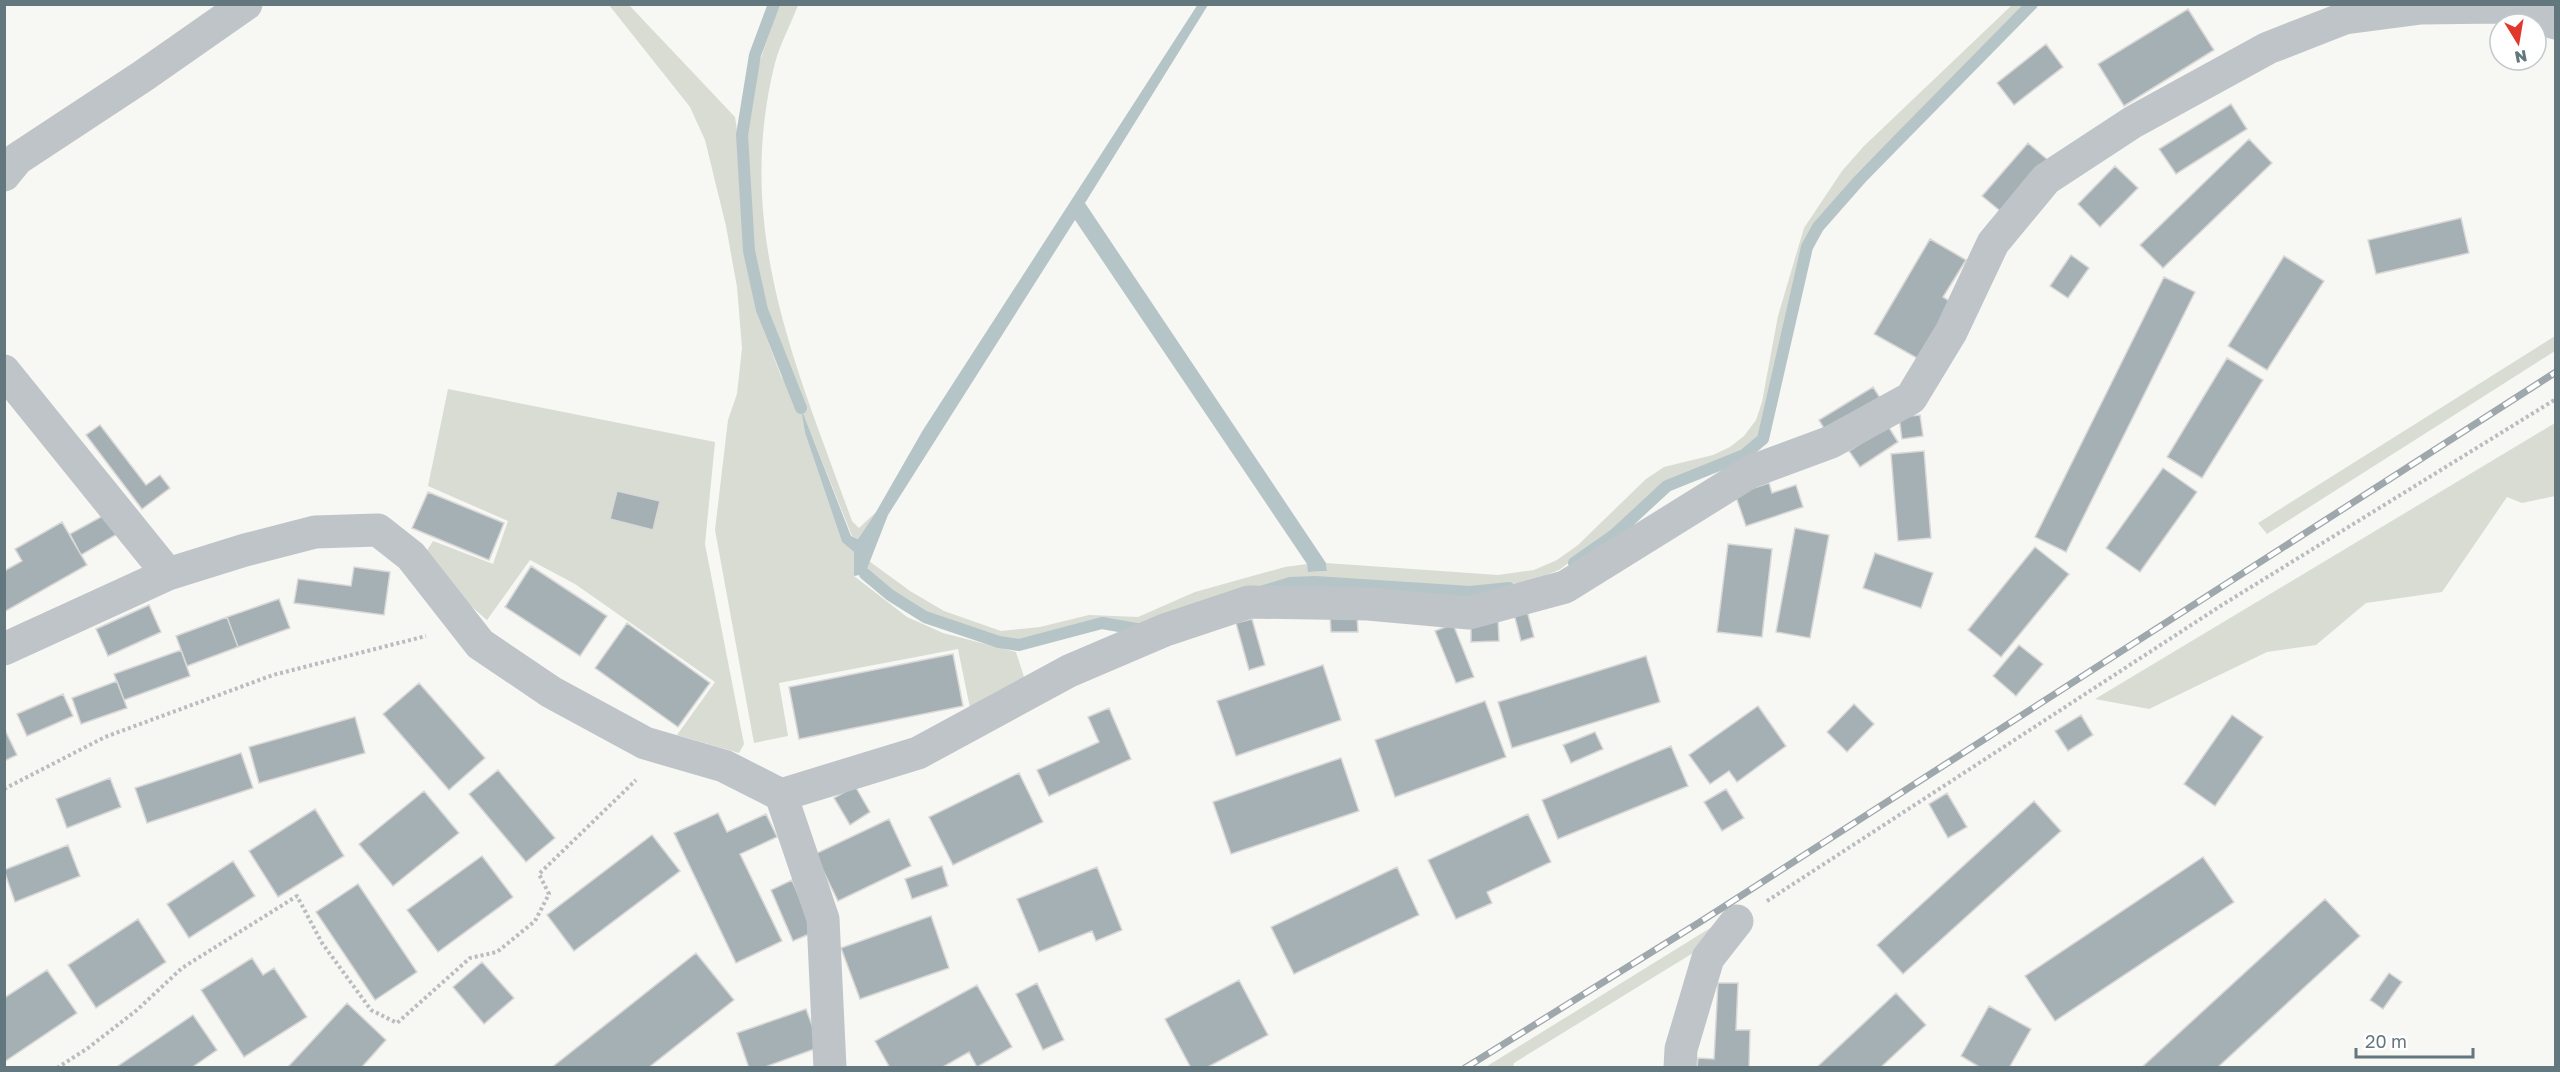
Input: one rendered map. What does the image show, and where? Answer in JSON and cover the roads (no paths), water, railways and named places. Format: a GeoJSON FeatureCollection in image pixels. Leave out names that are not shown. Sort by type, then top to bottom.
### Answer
{"type":"FeatureCollection","features":[{"type":"Feature","properties":{"kind":"street"},"geometry":{"type":"LineString","coordinates":[[4,175],[17,159],[143,76],[246,4]]}},
{"type":"Feature","properties":{"kind":"street"},"geometry":{"type":"LineString","coordinates":[[4,649],[168,574],[315,531],[378,530],[411,556],[480,644],[551,692],[645,743],[724,766],[781,795],[918,753],[1069,671],[1164,630],[1249,602],[1368,604],[1469,613],[1565,587],[1750,472],[1832,442],[1911,398],[1951,332],[1993,243],[2046,179],[2133,122],[2268,48],[2345,18],[2421,8],[2499,7],[2556,22]]}},
{"type":"Feature","properties":{"kind":"street"},"geometry":{"type":"LineString","coordinates":[[4,371],[168,574]]}},
{"type":"Feature","properties":{"kind":"street"},"geometry":{"type":"LineString","coordinates":[[781,795],[823,919],[830,1068]]}},
{"type":"Feature","properties":{"kind":"street"},"geometry":{"type":"LineString","coordinates":[[1680,1068],[1682,1049],[1708,958],[1737,921]]}},
{"type":"Feature","properties":{"kind":"waterway"},"geometry":{"type":"LineString","coordinates":[[774,4],[755,55],[742,135],[749,251],[762,310],[801,408]]}},
{"type":"Feature","properties":{"kind":"waterway"},"geometry":{"type":"LineString","coordinates":[[1574,563],[1614,535],[1667,486],[1744,455],[1763,439],[1807,247],[1818,227],[1862,177],[2032,4]]}},
{"type":"Feature","properties":{"kind":"waterway"},"geometry":{"type":"LineString","coordinates":[[865,574],[890,595],[925,617],[999,642],[1019,645],[1102,623],[1142,630]]}},
{"type":"Feature","properties":{"kind":"waterway"},"geometry":{"type":"LineString","coordinates":[[1264,591],[1290,583],[1315,582],[1470,592],[1509,588]]}},
{"type":"Feature","properties":{"kind":"railway"},"geometry":{"type":"LineString","coordinates":[[1465,1068],[1700,922],[2556,372]]}}]}
